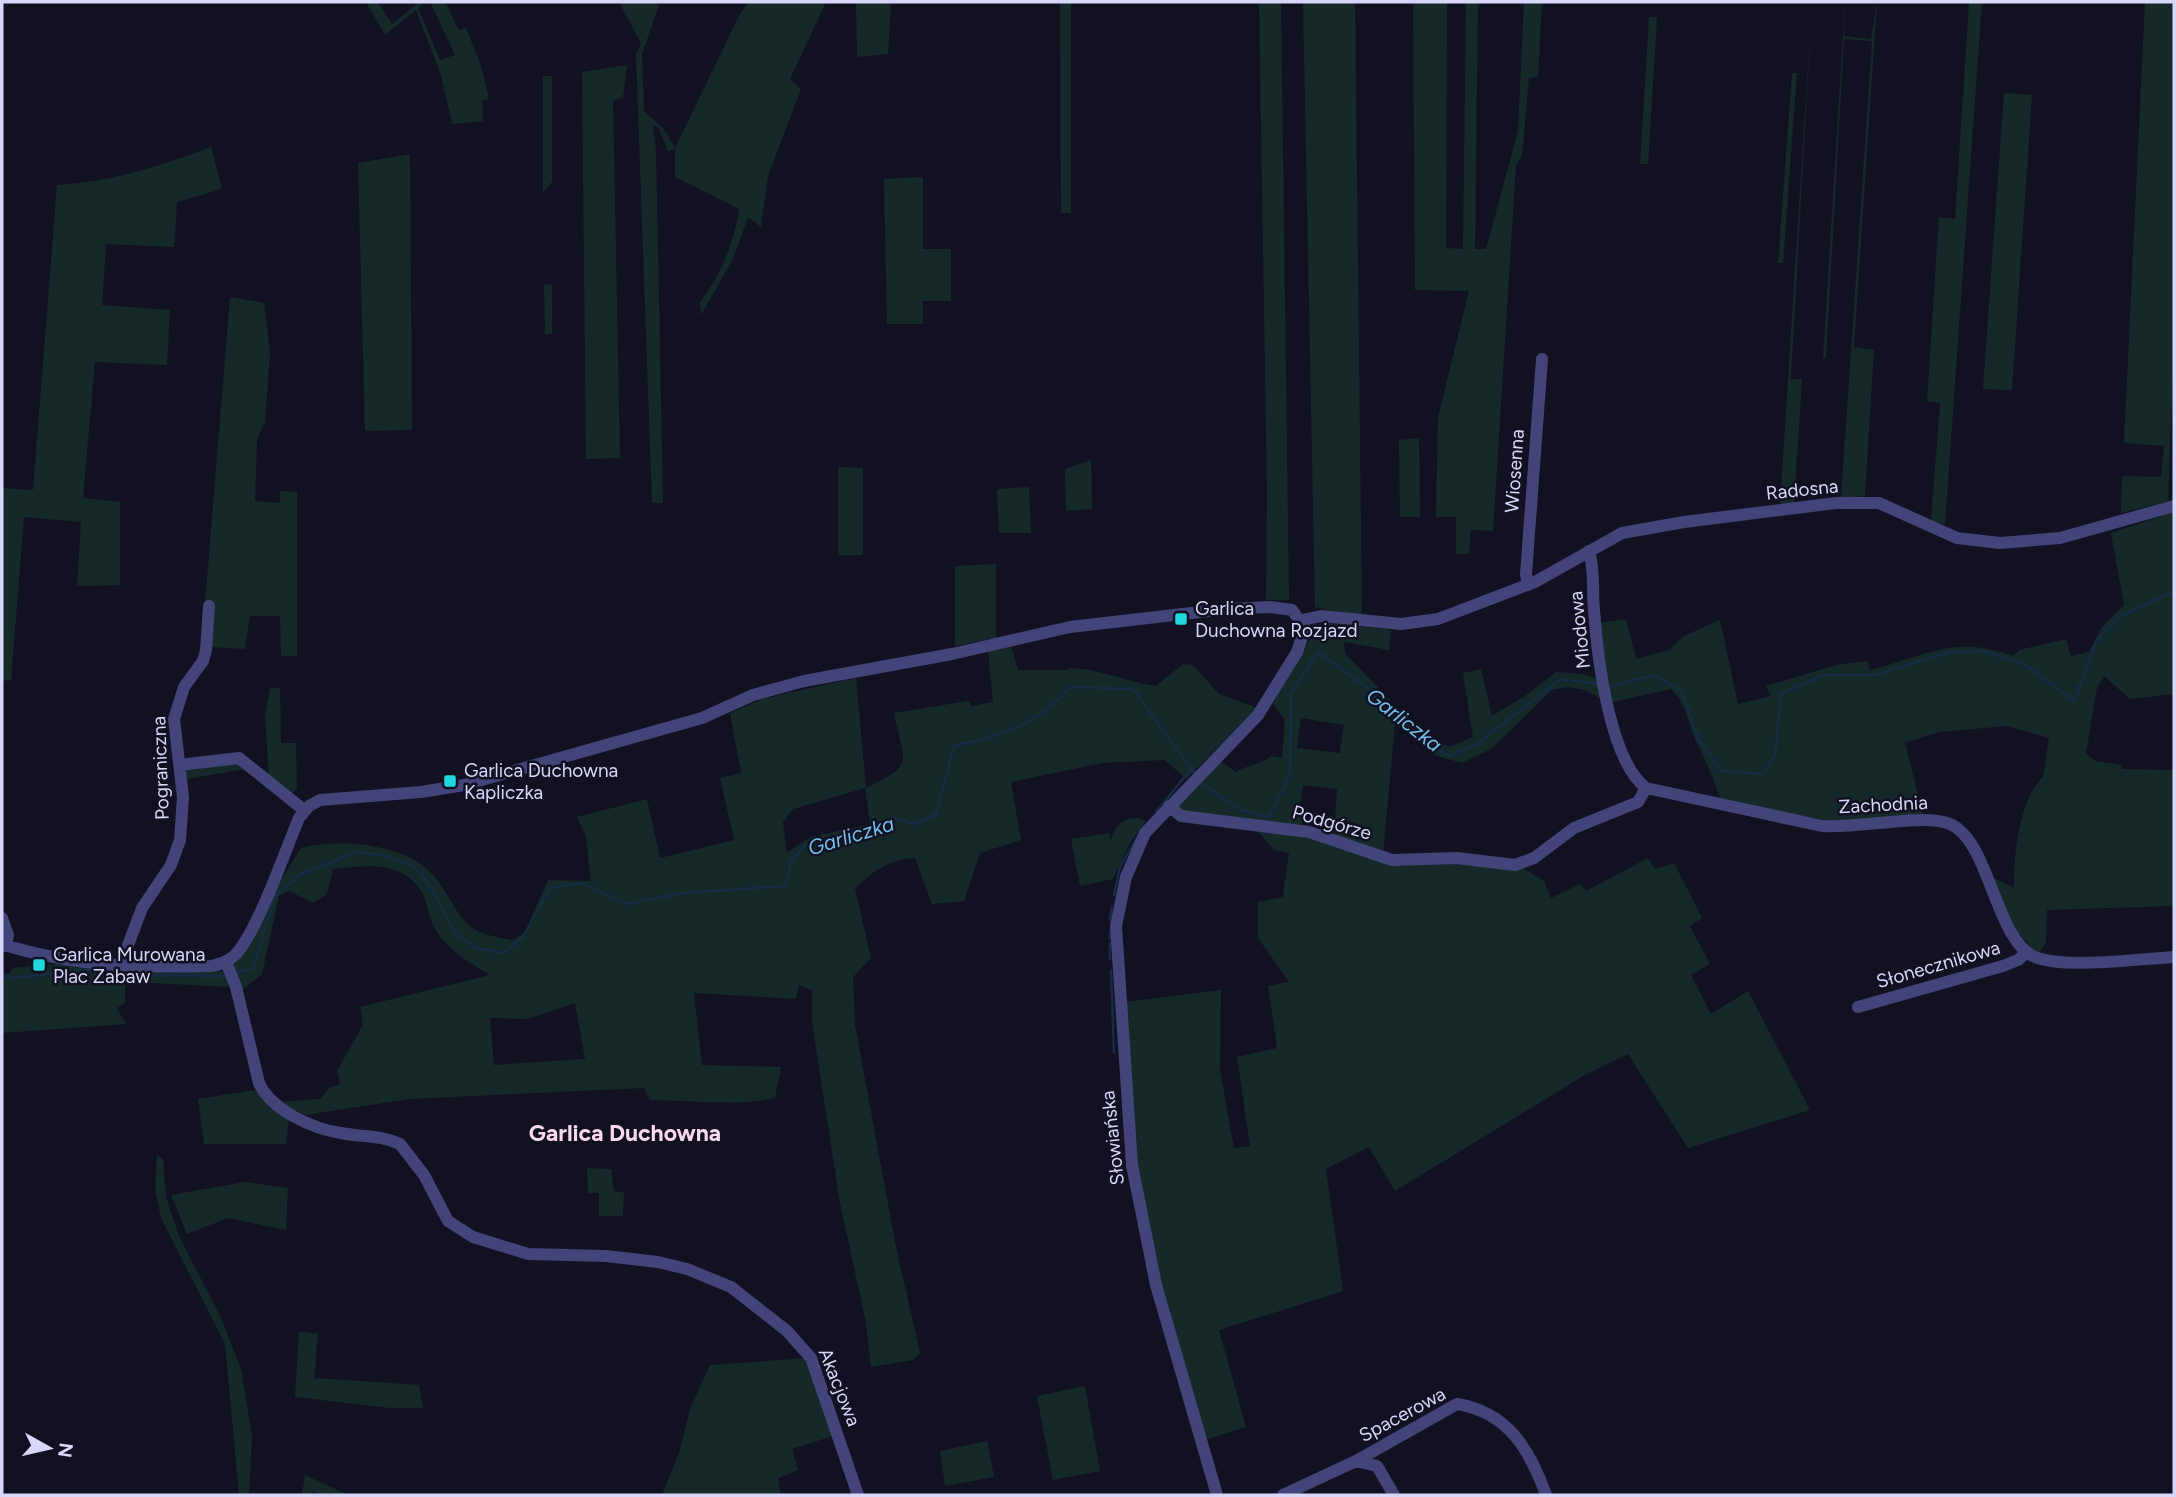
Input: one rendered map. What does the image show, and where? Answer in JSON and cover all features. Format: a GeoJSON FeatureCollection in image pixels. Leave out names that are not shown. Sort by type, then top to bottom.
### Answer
{"type":"FeatureCollection","features":[{"type":"Feature","properties":{"kind":"street","name":"Wiosenna"},"geometry":{"type":"LineString","coordinates":[[1528,585],[1526,574],[1542,359]]}},
{"type":"Feature","properties":{"kind":"street","name":"Radosna"},"geometry":{"type":"LineString","coordinates":[[1302,620],[1321,616],[1401,624],[1443,618],[1528,585],[1622,533],[1644,527],[1836,503],[1880,503],[1957,538],[2000,544],[2060,538],[2174,506]]}},
{"type":"Feature","properties":{"kind":"street","name":"Miodowa"},"geometry":{"type":"LineString","coordinates":[[1589,551],[1596,632],[1609,705],[1627,762],[1639,782],[1646,788]]}},
{"type":"Feature","properties":{"kind":"street","name":"Pograniczna"},"geometry":{"type":"LineString","coordinates":[[127,968],[142,908],[171,865],[180,840],[183,797],[175,741],[176,712],[184,687],[203,661],[209,606]]}},
{"type":"Feature","properties":{"kind":"street"},"geometry":{"type":"LineString","coordinates":[[2,918],[8,935],[4,945],[52,959],[127,968],[200,967],[229,970],[248,937],[304,810],[320,800],[338,796],[421,792],[464,785],[684,724],[752,695],[778,688],[1070,627],[1179,613],[1270,607],[1292,610],[1302,620]]}},
{"type":"Feature","properties":{"kind":"street","name":"Słowiańska"},"geometry":{"type":"LineString","coordinates":[[1217,1495],[1156,1284],[1132,1166],[1116,926],[1126,877],[1145,833],[1258,715],[1303,639],[1305,628],[1302,620]]}},
{"type":"Feature","properties":{"kind":"street"},"geometry":{"type":"LineString","coordinates":[[179,765],[239,758],[304,810]]}},
{"type":"Feature","properties":{"kind":"street","name":"Podgórze"},"geometry":{"type":"LineString","coordinates":[[1169,806],[1181,816],[1310,832],[1392,860],[1457,858],[1515,865],[1527,862],[1574,828],[1639,802],[1646,788]]}},
{"type":"Feature","properties":{"kind":"street","name":"Zachodnia"},"geometry":{"type":"LineString","coordinates":[[1646,788],[1822,826],[1846,828],[1933,821],[1954,826],[1969,841],[2015,938],[2027,952]]}},
{"type":"Feature","properties":{"kind":"street"},"geometry":{"type":"LineString","coordinates":[[2027,952],[2059,961],[2174,957]]}},
{"type":"Feature","properties":{"kind":"street","name":"Słonecznikowa"},"geometry":{"type":"LineString","coordinates":[[1858,1007],[2003,965],[2018,960],[2027,952]]}},
{"type":"Feature","properties":{"kind":"street","name":"Akacjowa"},"geometry":{"type":"LineString","coordinates":[[229,970],[259,1083],[266,1095],[286,1111],[322,1128],[400,1144],[424,1175],[444,1216],[460,1231],[516,1251],[658,1262],[687,1269],[727,1285],[787,1331],[811,1358],[858,1495]]}},
{"type":"Feature","properties":{"kind":"street","name":"Spacerowa"},"geometry":{"type":"LineString","coordinates":[[1356,1461],[1457,1404],[1475,1407],[1498,1418],[1514,1432],[1535,1466],[1546,1495]]}},
{"type":"Feature","properties":{"kind":"street"},"geometry":{"type":"LineString","coordinates":[[1283,1495],[1356,1461],[1377,1466],[1394,1495]]}},
{"type":"Feature","properties":{"kind":"green space"},"geometry":{"type":"Polygon","coordinates":[[[366,2],[378,2],[392,24],[419,2],[424,2],[418,8],[440,60],[455,55],[430,2],[445,2],[459,30],[466,28],[481,66],[489,99],[482,101],[483,121],[452,124],[441,75],[416,10],[385,35],[366,2]]]}},
{"type":"Feature","properties":{"kind":"green space"},"geometry":{"type":"Polygon","coordinates":[[[619,2],[656,2],[659,5],[642,54],[644,111],[663,128],[675,148],[741,12],[750,2],[826,2],[790,79],[801,89],[768,176],[761,227],[748,217],[733,259],[701,315],[700,302],[726,258],[739,209],[675,177],[675,149],[668,151],[658,127],[653,126],[656,150],[663,503],[652,503],[636,54],[641,43],[619,2]]]}},
{"type":"Feature","properties":{"kind":"green space"},"geometry":{"type":"Polygon","coordinates":[[[856,2],[891,2],[888,54],[857,57],[856,2]]]}},
{"type":"Feature","properties":{"kind":"green space"},"geometry":{"type":"Polygon","coordinates":[[[1060,2],[1071,2],[1071,213],[1061,213],[1060,2]]]}},
{"type":"Feature","properties":{"kind":"green space"},"geometry":{"type":"Polygon","coordinates":[[[1259,2],[1281,2],[1289,600],[1266,600],[1267,493],[1259,2]]]}},
{"type":"Feature","properties":{"kind":"green space"},"geometry":{"type":"Polygon","coordinates":[[[1303,2],[1355,2],[1362,618],[1315,607],[1303,2]]]}},
{"type":"Feature","properties":{"kind":"green space"},"geometry":{"type":"Polygon","coordinates":[[[1413,2],[1447,2],[1446,248],[1463,249],[1466,2],[1478,2],[1475,249],[1486,249],[1518,131],[1524,2],[1542,2],[1538,77],[1529,78],[1522,156],[1516,165],[1493,531],[1471,530],[1469,554],[1456,554],[1456,517],[1436,517],[1438,417],[1469,291],[1415,290],[1413,2]]]}},
{"type":"Feature","properties":{"kind":"green space"},"geometry":{"type":"Polygon","coordinates":[[[1812,2],[1791,379],[1802,379],[1794,504],[1780,505],[1812,2]]]}},
{"type":"Feature","properties":{"kind":"green space"},"geometry":{"type":"Polygon","coordinates":[[[1845,2],[1844,36],[1871,39],[1877,2],[1854,347],[1874,350],[1865,496],[1841,498],[1872,41],[1844,39],[1826,358],[1823,358],[1845,2]]]}},
{"type":"Feature","properties":{"kind":"green space"},"geometry":{"type":"Polygon","coordinates":[[[1969,2],[1982,2],[1945,524],[1931,521],[1940,403],[1927,401],[1939,217],[1955,219],[1969,2]]]}},
{"type":"Feature","properties":{"kind":"green space"},"geometry":{"type":"Polygon","coordinates":[[[2145,2],[2174,2],[2174,347],[2168,501],[2121,513],[2122,476],[2161,477],[2164,446],[2124,443],[2145,2]]]}},
{"type":"Feature","properties":{"kind":"green space"},"geometry":{"type":"Polygon","coordinates":[[[1649,17],[1657,17],[1648,164],[1640,164],[1649,17]]]}},
{"type":"Feature","properties":{"kind":"green space"},"geometry":{"type":"Polygon","coordinates":[[[627,65],[623,97],[613,101],[620,458],[586,459],[582,72],[627,65]]]}},
{"type":"Feature","properties":{"kind":"green space"},"geometry":{"type":"Polygon","coordinates":[[[1792,73],[1797,73],[1783,263],[1778,263],[1792,73]]]}},
{"type":"Feature","properties":{"kind":"green space"},"geometry":{"type":"Polygon","coordinates":[[[543,76],[552,76],[552,182],[543,192],[543,76]]]}},
{"type":"Feature","properties":{"kind":"green space"},"geometry":{"type":"Polygon","coordinates":[[[2004,93],[2032,95],[2012,390],[1983,389],[2004,93]]]}},
{"type":"Feature","properties":{"kind":"green space"},"geometry":{"type":"Polygon","coordinates":[[[211,147],[222,189],[177,202],[174,247],[106,244],[102,305],[170,310],[167,365],[95,362],[83,498],[120,502],[120,585],[77,586],[81,522],[24,517],[11,680],[2,681],[2,488],[33,490],[57,185],[135,172],[211,147]]]}},
{"type":"Feature","properties":{"kind":"green space"},"geometry":{"type":"Polygon","coordinates":[[[410,154],[412,430],[365,431],[358,163],[410,154]]]}},
{"type":"Feature","properties":{"kind":"green space"},"geometry":{"type":"Polygon","coordinates":[[[923,177],[923,249],[951,249],[951,301],[923,301],[923,324],[887,324],[884,179],[923,177]]]}},
{"type":"Feature","properties":{"kind":"green space"},"geometry":{"type":"Polygon","coordinates":[[[544,284],[552,285],[552,334],[545,334],[544,284]]]}},
{"type":"Feature","properties":{"kind":"green space"},"geometry":{"type":"Polygon","coordinates":[[[230,297],[264,303],[270,353],[265,422],[257,439],[255,501],[280,503],[280,491],[297,492],[297,656],[281,656],[280,616],[250,616],[245,649],[211,647],[205,604],[230,297]]]}},
{"type":"Feature","properties":{"kind":"green space"},"geometry":{"type":"Polygon","coordinates":[[[1419,438],[1420,517],[1400,517],[1399,440],[1419,438]]]}},
{"type":"Feature","properties":{"kind":"green space"},"geometry":{"type":"Polygon","coordinates":[[[1091,460],[1092,509],[1066,511],[1065,469],[1091,460]]]}},
{"type":"Feature","properties":{"kind":"green space"},"geometry":{"type":"Polygon","coordinates":[[[838,467],[863,468],[863,555],[838,555],[838,467]]]}},
{"type":"Feature","properties":{"kind":"green space"},"geometry":{"type":"Polygon","coordinates":[[[1029,487],[1031,533],[999,533],[997,489],[1029,487]]]}},
{"type":"Feature","properties":{"kind":"green space"},"geometry":{"type":"Polygon","coordinates":[[[2174,512],[2174,694],[2130,699],[2104,676],[2097,688],[2086,753],[2095,761],[2121,765],[2122,769],[2174,770],[2174,906],[2047,910],[2046,942],[2038,955],[2013,927],[1991,882],[1994,878],[2014,888],[2019,829],[2035,786],[2043,777],[2049,738],[2007,726],[1939,732],[1905,743],[1923,815],[1833,822],[1720,799],[1684,708],[1671,689],[1613,702],[1598,623],[1626,619],[1636,659],[1669,650],[1684,636],[1720,620],[1738,704],[1771,696],[1766,686],[1836,665],[1868,661],[1870,670],[1957,647],[1974,647],[2013,656],[2019,650],[2066,639],[2071,656],[2089,652],[2102,627],[2124,605],[2111,533],[2174,512]]]}},
{"type":"Feature","properties":{"kind":"green space"},"geometry":{"type":"Polygon","coordinates":[[[996,564],[996,638],[955,646],[955,566],[996,564]]]}},
{"type":"Feature","properties":{"kind":"green space"},"geometry":{"type":"Polygon","coordinates":[[[1328,623],[1391,630],[1389,650],[1344,642],[1345,654],[1408,717],[1449,747],[1473,737],[1463,673],[1481,669],[1492,716],[1525,696],[1556,672],[1583,674],[1600,680],[1605,701],[1585,690],[1568,687],[1552,690],[1491,749],[1462,763],[1437,756],[1395,724],[1383,854],[1334,838],[1337,789],[1303,785],[1299,809],[1306,817],[1301,825],[1189,815],[1176,807],[1204,781],[1219,760],[1236,772],[1271,756],[1282,758],[1285,720],[1274,705],[1276,696],[1317,628],[1328,623]],[[1301,718],[1297,748],[1340,753],[1344,725],[1301,718]]]}},
{"type":"Feature","properties":{"kind":"green space"},"geometry":{"type":"Polygon","coordinates":[[[1011,645],[1018,670],[1082,669],[1156,686],[1183,664],[1193,665],[1219,694],[1257,708],[1186,779],[1165,760],[1102,763],[1011,782],[1021,840],[980,853],[964,901],[932,904],[915,858],[882,867],[855,889],[871,958],[853,977],[855,1025],[896,1247],[920,1353],[913,1360],[871,1367],[866,1323],[840,1203],[812,1022],[812,991],[799,985],[796,999],[694,993],[702,1065],[781,1067],[775,1098],[729,1103],[650,1100],[644,1088],[409,1099],[305,1115],[279,1102],[320,1099],[329,1088],[340,1084],[337,1071],[363,1025],[360,1007],[490,975],[458,954],[444,941],[433,925],[420,889],[412,880],[391,869],[369,866],[333,869],[327,894],[313,903],[289,891],[279,896],[262,974],[241,991],[232,967],[252,942],[280,881],[301,848],[352,844],[372,846],[407,856],[434,876],[471,927],[495,937],[513,940],[525,932],[548,880],[591,881],[586,836],[577,817],[647,799],[660,858],[734,840],[720,778],[741,773],[730,713],[766,698],[856,678],[866,788],[893,773],[902,761],[903,753],[894,713],[968,701],[972,706],[993,702],[988,651],[1011,645]],[[865,788],[793,809],[783,822],[787,853],[810,837],[870,824],[865,788]],[[575,1003],[528,1019],[490,1018],[494,1065],[585,1059],[575,1003]]]}},
{"type":"Feature","properties":{"kind":"green space"},"geometry":{"type":"Polygon","coordinates":[[[270,688],[280,688],[281,743],[296,743],[297,789],[289,796],[269,777],[265,715],[270,688]]]}},
{"type":"Feature","properties":{"kind":"green space"},"geometry":{"type":"Polygon","coordinates":[[[240,762],[246,769],[187,779],[184,767],[240,762]]]}},
{"type":"Feature","properties":{"kind":"green space"},"geometry":{"type":"Polygon","coordinates":[[[1138,818],[1146,821],[1130,843],[1113,879],[1080,886],[1071,839],[1109,833],[1111,840],[1120,824],[1138,818]]]}},
{"type":"Feature","properties":{"kind":"green space"},"geometry":{"type":"Polygon","coordinates":[[[1257,830],[1282,830],[1388,861],[1434,860],[1523,868],[1544,881],[1551,898],[1580,884],[1586,891],[1648,858],[1655,869],[1674,863],[1702,918],[1690,926],[1710,964],[1691,975],[1711,1014],[1748,991],[1810,1110],[1688,1148],[1628,1054],[1585,1075],[1395,1191],[1369,1147],[1326,1169],[1343,1291],[1219,1330],[1246,1427],[1205,1440],[1161,1283],[1137,1162],[1125,1002],[1221,990],[1220,1070],[1234,1148],[1250,1146],[1237,1057],[1277,1048],[1268,986],[1289,982],[1258,938],[1258,902],[1283,897],[1289,853],[1274,850],[1257,830]]]}},
{"type":"Feature","properties":{"kind":"green space"},"geometry":{"type":"Polygon","coordinates":[[[55,964],[125,968],[125,1003],[117,1008],[126,1024],[2,1033],[2,973],[10,974],[12,968],[55,964]]]}},
{"type":"Feature","properties":{"kind":"green space"},"geometry":{"type":"Polygon","coordinates":[[[133,969],[218,970],[225,973],[232,987],[132,982],[133,969]]]}},
{"type":"Feature","properties":{"kind":"green space"},"geometry":{"type":"Polygon","coordinates":[[[255,1090],[269,1107],[289,1117],[286,1144],[204,1144],[198,1099],[255,1090]]]}},
{"type":"Feature","properties":{"kind":"green space"},"geometry":{"type":"Polygon","coordinates":[[[157,1154],[163,1160],[166,1197],[179,1236],[221,1318],[241,1369],[252,1436],[249,1495],[239,1495],[225,1344],[161,1218],[155,1188],[157,1154]]]}},
{"type":"Feature","properties":{"kind":"green space"},"geometry":{"type":"Polygon","coordinates":[[[587,1168],[611,1169],[614,1191],[624,1193],[623,1216],[599,1216],[599,1193],[588,1193],[587,1168]]]}},
{"type":"Feature","properties":{"kind":"green space"},"geometry":{"type":"Polygon","coordinates":[[[245,1182],[288,1188],[286,1230],[228,1218],[187,1234],[171,1195],[245,1182]]]}},
{"type":"Feature","properties":{"kind":"green space"},"geometry":{"type":"Polygon","coordinates":[[[299,1331],[318,1334],[314,1378],[419,1385],[423,1408],[390,1408],[295,1397],[299,1331]]]}},
{"type":"Feature","properties":{"kind":"green space"},"geometry":{"type":"Polygon","coordinates":[[[808,1358],[836,1435],[792,1449],[798,1470],[778,1478],[781,1495],[662,1495],[679,1453],[690,1409],[710,1365],[808,1358]]]}},
{"type":"Feature","properties":{"kind":"green space"},"geometry":{"type":"Polygon","coordinates":[[[1085,1386],[1100,1471],[1053,1480],[1037,1396],[1085,1386]]]}},
{"type":"Feature","properties":{"kind":"green space"},"geometry":{"type":"Polygon","coordinates":[[[987,1441],[994,1477],[945,1486],[940,1451],[987,1441]]]}},
{"type":"Feature","properties":{"kind":"green space"},"geometry":{"type":"Polygon","coordinates":[[[305,1475],[348,1495],[321,1495],[312,1491],[310,1495],[302,1495],[305,1475]]]}},
{"type":"Feature","properties":{"kind":"waterway","name":"Garliczka"},"geometry":{"type":"LineString","coordinates":[[1611,686],[1654,675],[1682,691],[1698,739],[1722,771],[1762,774],[1775,756],[1781,694],[1822,675],[1875,675],[1948,652],[1985,651],[2024,664],[2074,701],[2097,640],[2122,615],[2174,592]]}},
{"type":"Feature","properties":{"kind":"waterway","name":"Garliczka"},"geometry":{"type":"LineString","coordinates":[[1201,783],[1241,810],[1269,817],[1290,774],[1291,693],[1318,652],[1366,687],[1421,738],[1449,756],[1477,744],[1561,679],[1598,684]]}},
{"type":"Feature","properties":{"kind":"waterway","name":"Garliczka"},"geometry":{"type":"LineString","coordinates":[[235,973],[253,968],[275,896],[299,875],[357,852],[382,855],[412,865],[426,880],[457,935],[476,948],[504,953],[523,937],[550,888],[583,883],[626,904],[683,893],[785,886],[791,862],[804,846],[896,818],[915,824],[936,814],[954,746],[1018,727],[1044,711],[1070,687],[1133,689],[1195,774]]}},
{"type":"Feature","properties":{"kind":"waterway"},"geometry":{"type":"LineString","coordinates":[[1156,812],[1191,769]]}},
{"type":"Feature","properties":{"kind":"waterway"},"geometry":{"type":"LineString","coordinates":[[1114,895],[1120,867],[1139,834]]}},
{"type":"Feature","properties":{"kind":"waterway"},"geometry":{"type":"LineString","coordinates":[[1110,920],[1112,906]]}},
{"type":"Feature","properties":{"kind":"waterway"},"geometry":{"type":"LineString","coordinates":[[1110,931],[1110,939]]}},
{"type":"Feature","properties":{"kind":"waterway"},"geometry":{"type":"LineString","coordinates":[[1110,943],[1110,959]]}},
{"type":"Feature","properties":{"kind":"waterway","name":"Garliczka"},"geometry":{"type":"LineString","coordinates":[[2,979],[86,970],[137,975],[228,976]]}},
{"type":"Feature","properties":{"kind":"waterway"},"geometry":{"type":"LineString","coordinates":[[1111,970],[1114,1053]]}},
{"type":"Feature","properties":{"kind":"place","name":"Garlica Duchowna Rozjazd"},"geometry":{"type":"Point","coordinates":[1181,619]}},
{"type":"Feature","properties":{"kind":"place","name":"Garlica Duchowna Kapliczka"},"geometry":{"type":"Point","coordinates":[450,781]}},
{"type":"Feature","properties":{"kind":"place","name":"Garlica Murowana Plac Zabaw"},"geometry":{"type":"Point","coordinates":[39,965]}},
{"type":"Feature","properties":{"kind":"district","name":"Garlica Duchowna"},"geometry":{"type":"Point","coordinates":[625,1133]}}]}
